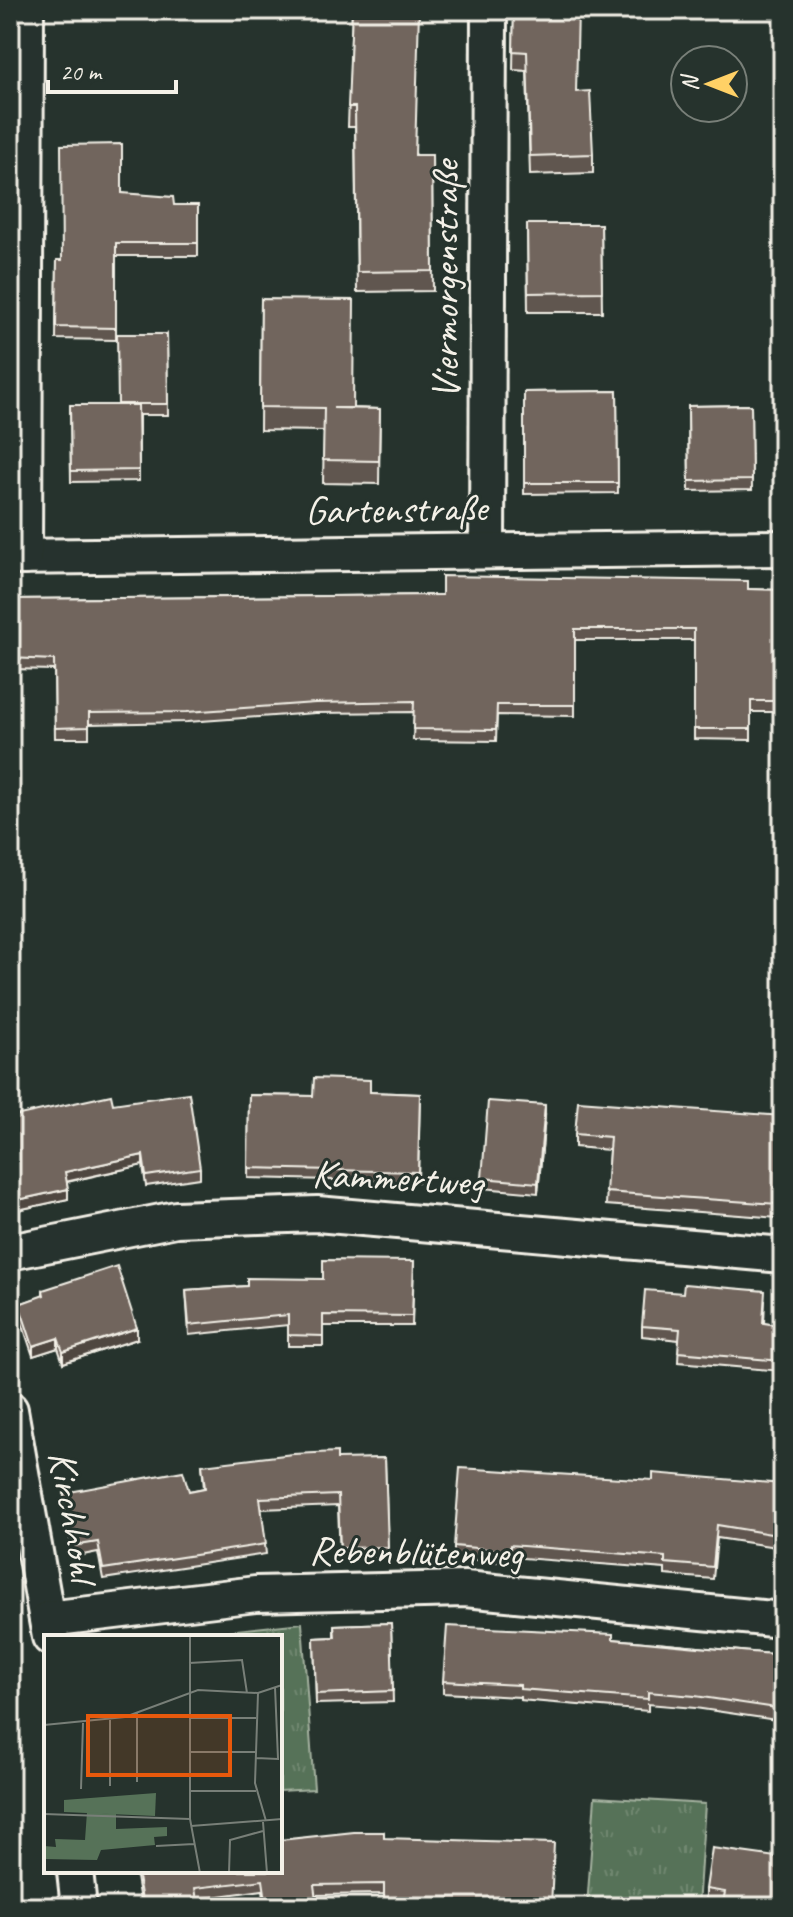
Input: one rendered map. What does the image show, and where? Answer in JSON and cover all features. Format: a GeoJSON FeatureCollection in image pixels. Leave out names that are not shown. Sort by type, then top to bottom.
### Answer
{"type":"FeatureCollection","features":[{"type":"Feature","properties":{"kind":"street"},"geometry":{"type":"LineString","coordinates":[[17,557],[26,10]]}},
{"type":"Feature","properties":{"kind":"street","name":"Viermorgenstraße"},"geometry":{"type":"LineString","coordinates":[[487,551],[489,10]]}},
{"type":"Feature","properties":{"kind":"street","name":"Gartenstraße"},"geometry":{"type":"LineString","coordinates":[[17,557],[783,548]]}},
{"type":"Feature","properties":{"kind":"street","name":"Kammertweg"},"geometry":{"type":"LineString","coordinates":[[10,1252],[176,1219],[317,1214],[783,1255]]}},
{"type":"Feature","properties":{"kind":"street","name":"Kirchhohl"},"geometry":{"type":"LineString","coordinates":[[10,1410],[49,1628]]}},
{"type":"Feature","properties":{"kind":"street","name":"Rebenblütenweg"},"geometry":{"type":"LineString","coordinates":[[49,1628],[256,1594],[465,1589],[783,1620]]}},
{"type":"Feature","properties":{"kind":"street"},"geometry":{"type":"LineString","coordinates":[[75,1873],[79,1907]]}},
{"type":"Feature","properties":{"kind":"green space"},"geometry":{"type":"Polygon","coordinates":[[[302,1623],[314,1789],[282,1791],[282,1635],[208,1633],[302,1623]]]}},
{"type":"Feature","properties":{"kind":"green space"},"geometry":{"type":"Polygon","coordinates":[[[595,1797],[705,1804],[698,1907],[587,1907],[595,1797]]]}},
{"type":"Feature","properties":{"kind":"building"},"geometry":{"type":"Polygon","coordinates":[[[352,10],[419,10],[415,155],[432,155],[433,271],[357,272],[355,107],[348,107],[352,10]]]}},
{"type":"Feature","properties":{"kind":"building"},"geometry":{"type":"Polygon","coordinates":[[[514,10],[578,10],[576,92],[590,91],[593,154],[530,156],[527,52],[513,51],[514,10]]]}},
{"type":"Feature","properties":{"kind":"building"},"geometry":{"type":"Polygon","coordinates":[[[122,144],[122,193],[173,197],[174,205],[198,205],[198,243],[116,243],[116,328],[56,327],[57,260],[62,260],[61,145],[122,144]]]}},
{"type":"Feature","properties":{"kind":"building"},"geometry":{"type":"Polygon","coordinates":[[[527,224],[601,224],[602,292],[528,293],[527,224]]]}},
{"type":"Feature","properties":{"kind":"building"},"geometry":{"type":"Polygon","coordinates":[[[779,224],[783,224],[783,314],[775,314],[779,224]]]}},
{"type":"Feature","properties":{"kind":"building"},"geometry":{"type":"Polygon","coordinates":[[[261,299],[354,300],[353,408],[333,408],[380,409],[379,461],[323,460],[324,408],[260,407],[261,299]]]}},
{"type":"Feature","properties":{"kind":"building"},"geometry":{"type":"Polygon","coordinates":[[[117,334],[167,334],[168,404],[118,404],[117,334]]]}},
{"type":"Feature","properties":{"kind":"building"},"geometry":{"type":"Polygon","coordinates":[[[617,391],[618,483],[524,483],[524,392],[617,391]]]}},
{"type":"Feature","properties":{"kind":"building"},"geometry":{"type":"Polygon","coordinates":[[[70,405],[138,405],[139,470],[71,471],[70,405]]]}},
{"type":"Feature","properties":{"kind":"building"},"geometry":{"type":"Polygon","coordinates":[[[751,405],[752,480],[689,481],[688,406],[751,405]]]}},
{"type":"Feature","properties":{"kind":"building"},"geometry":{"type":"Polygon","coordinates":[[[442,576],[748,581],[748,589],[783,590],[783,701],[751,701],[751,729],[694,729],[694,629],[575,629],[575,705],[497,705],[496,730],[413,729],[414,701],[315,703],[187,712],[89,713],[89,727],[55,728],[54,660],[10,658],[10,599],[442,595],[442,576]]]}},
{"type":"Feature","properties":{"kind":"building"},"geometry":{"type":"Polygon","coordinates":[[[314,1078],[370,1080],[370,1092],[420,1094],[418,1172],[248,1168],[249,1095],[313,1096],[314,1078]]]}},
{"type":"Feature","properties":{"kind":"building"},"geometry":{"type":"Polygon","coordinates":[[[189,1093],[200,1168],[146,1176],[143,1155],[65,1172],[68,1189],[13,1201],[10,1185],[10,1117],[111,1095],[113,1104],[189,1093]]]}},
{"type":"Feature","properties":{"kind":"building"},"geometry":{"type":"Polygon","coordinates":[[[488,1101],[545,1105],[538,1183],[482,1178],[488,1101]]]}},
{"type":"Feature","properties":{"kind":"building"},"geometry":{"type":"Polygon","coordinates":[[[578,1101],[783,1116],[783,1172],[778,1204],[606,1192],[610,1137],[575,1134],[578,1101]]]}},
{"type":"Feature","properties":{"kind":"building"},"geometry":{"type":"Polygon","coordinates":[[[323,1260],[414,1261],[412,1316],[323,1315],[323,1336],[288,1335],[288,1315],[189,1325],[186,1290],[247,1286],[247,1278],[323,1279],[323,1260]]]}},
{"type":"Feature","properties":{"kind":"building"},"geometry":{"type":"Polygon","coordinates":[[[117,1266],[137,1328],[63,1352],[58,1338],[33,1346],[19,1304],[44,1295],[43,1290],[117,1266]]]}},
{"type":"Feature","properties":{"kind":"building"},"geometry":{"type":"Polygon","coordinates":[[[684,1284],[765,1291],[763,1323],[783,1326],[783,1361],[678,1352],[680,1329],[642,1326],[645,1290],[683,1293],[684,1284]]]}},
{"type":"Feature","properties":{"kind":"building"},"geometry":{"type":"Polygon","coordinates":[[[337,1452],[337,1459],[385,1458],[388,1547],[340,1548],[338,1495],[260,1498],[266,1544],[103,1569],[98,1542],[73,1546],[64,1493],[183,1471],[189,1491],[205,1488],[202,1465],[337,1452]]]}},
{"type":"Feature","properties":{"kind":"building"},"geometry":{"type":"Polygon","coordinates":[[[460,1468],[653,1480],[653,1473],[783,1484],[783,1536],[717,1525],[713,1567],[665,1563],[665,1557],[510,1545],[510,1551],[454,1546],[460,1468]]]}},
{"type":"Feature","properties":{"kind":"building"},"geometry":{"type":"Polygon","coordinates":[[[391,1623],[393,1691],[316,1694],[314,1638],[335,1637],[334,1625],[391,1623]]]}},
{"type":"Feature","properties":{"kind":"building"},"geometry":{"type":"Polygon","coordinates":[[[447,1626],[613,1634],[613,1639],[783,1655],[783,1709],[648,1692],[648,1699],[520,1689],[520,1685],[443,1681],[447,1626]]]}},
{"type":"Feature","properties":{"kind":"building"},"geometry":{"type":"Polygon","coordinates":[[[384,1832],[384,1838],[554,1843],[551,1907],[384,1907],[384,1884],[314,1885],[317,1907],[267,1907],[263,1880],[195,1888],[198,1907],[143,1907],[137,1873],[282,1873],[282,1840],[384,1832]]]}},
{"type":"Feature","properties":{"kind":"building"},"geometry":{"type":"Polygon","coordinates":[[[712,1848],[783,1858],[783,1906],[722,1907],[725,1892],[706,1889],[712,1848]]]}}]}
